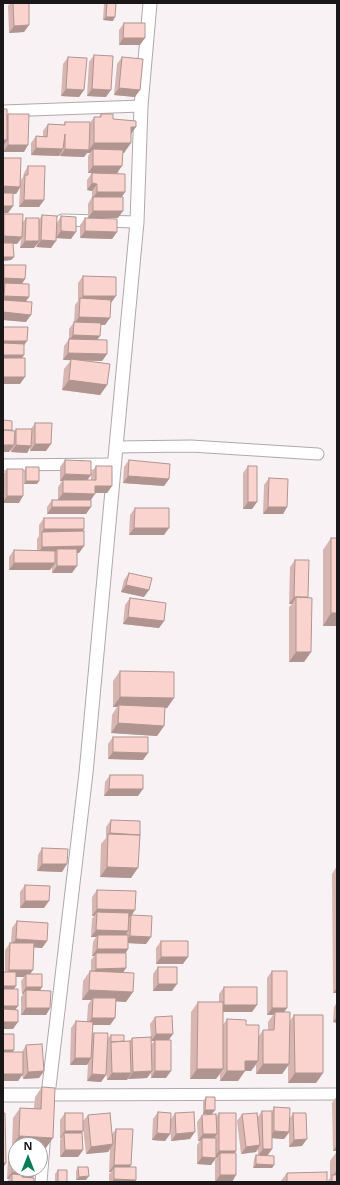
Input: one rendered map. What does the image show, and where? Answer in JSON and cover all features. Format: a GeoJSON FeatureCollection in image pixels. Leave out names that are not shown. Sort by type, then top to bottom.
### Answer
{"type":"FeatureCollection","features":[{"type":"Feature","properties":{"kind":"street"},"geometry":{"type":"LineString","coordinates":[[41,1182],[48,1095],[86,773],[137,222],[141,106],[150,3]]}},
{"type":"Feature","properties":{"kind":"street"},"geometry":{"type":"LineString","coordinates":[[3,111],[141,106]]}},
{"type":"Feature","properties":{"kind":"street"},"geometry":{"type":"LineString","coordinates":[[50,220],[137,222]]}},
{"type":"Feature","properties":{"kind":"street"},"geometry":{"type":"LineString","coordinates":[[116,447],[191,446],[318,454]]}},
{"type":"Feature","properties":{"kind":"street"},"geometry":{"type":"LineString","coordinates":[[3,465],[114,464]]}},
{"type":"Feature","properties":{"kind":"street"},"geometry":{"type":"LineString","coordinates":[[3,1095],[337,1094]]}},
{"type":"Feature","properties":{"kind":"building"},"geometry":{"type":"Polygon","coordinates":[[[13,3],[29,3],[29,25],[14,26],[13,3]]]}},
{"type":"Feature","properties":{"kind":"building"},"geometry":{"type":"Polygon","coordinates":[[[107,3],[116,3],[115,17],[106,17],[107,3]]]}},
{"type":"Feature","properties":{"kind":"building"},"geometry":{"type":"Polygon","coordinates":[[[124,23],[145,23],[145,38],[123,38],[124,23]]]}},
{"type":"Feature","properties":{"kind":"building"},"geometry":{"type":"Polygon","coordinates":[[[94,55],[113,56],[111,90],[92,89],[94,55]]]}},
{"type":"Feature","properties":{"kind":"building"},"geometry":{"type":"Polygon","coordinates":[[[68,57],[87,58],[84,90],[66,89],[68,57]]]}},
{"type":"Feature","properties":{"kind":"building"},"geometry":{"type":"Polygon","coordinates":[[[122,57],[143,59],[140,90],[119,88],[122,57]]]}},
{"type":"Feature","properties":{"kind":"building"},"geometry":{"type":"Polygon","coordinates":[[[3,109],[7,109],[7,140],[3,140],[3,109]]]}},
{"type":"Feature","properties":{"kind":"building"},"geometry":{"type":"Polygon","coordinates":[[[8,114],[29,114],[28,145],[8,145],[8,114]]]}},
{"type":"Feature","properties":{"kind":"building"},"geometry":{"type":"Polygon","coordinates":[[[101,114],[113,114],[113,119],[136,121],[136,127],[131,127],[131,143],[94,143],[94,117],[101,117],[101,114]]]}},
{"type":"Feature","properties":{"kind":"building"},"geometry":{"type":"Polygon","coordinates":[[[65,122],[90,122],[89,150],[65,149],[65,134],[63,149],[36,148],[36,136],[47,137],[48,124],[65,125],[65,122]]]}},
{"type":"Feature","properties":{"kind":"building"},"geometry":{"type":"Polygon","coordinates":[[[93,149],[123,150],[122,166],[93,166],[93,149]]]}},
{"type":"Feature","properties":{"kind":"building"},"geometry":{"type":"Polygon","coordinates":[[[3,158],[21,158],[20,187],[3,186],[3,158]]]}},
{"type":"Feature","properties":{"kind":"building"},"geometry":{"type":"Polygon","coordinates":[[[28,166],[45,166],[44,200],[24,200],[25,175],[28,175],[28,166]]]}},
{"type":"Feature","properties":{"kind":"building"},"geometry":{"type":"Polygon","coordinates":[[[92,173],[125,174],[125,192],[97,192],[97,184],[92,183],[92,173]]]}},
{"type":"Feature","properties":{"kind":"building"},"geometry":{"type":"Polygon","coordinates":[[[3,193],[13,193],[13,206],[3,206],[3,193]]]}},
{"type":"Feature","properties":{"kind":"building"},"geometry":{"type":"Polygon","coordinates":[[[93,197],[123,197],[123,211],[93,211],[93,197]]]}},
{"type":"Feature","properties":{"kind":"building"},"geometry":{"type":"Polygon","coordinates":[[[4,214],[23,214],[22,237],[4,236],[4,214]]]}},
{"type":"Feature","properties":{"kind":"building"},"geometry":{"type":"Polygon","coordinates":[[[42,215],[57,216],[56,241],[41,240],[42,215]]]}},
{"type":"Feature","properties":{"kind":"building"},"geometry":{"type":"Polygon","coordinates":[[[61,216],[76,217],[76,232],[61,231],[61,216]]]}},
{"type":"Feature","properties":{"kind":"building"},"geometry":{"type":"Polygon","coordinates":[[[26,218],[39,218],[39,241],[25,241],[26,218]]]}},
{"type":"Feature","properties":{"kind":"building"},"geometry":{"type":"Polygon","coordinates":[[[85,218],[117,219],[117,232],[85,231],[85,218]]]}},
{"type":"Feature","properties":{"kind":"building"},"geometry":{"type":"Polygon","coordinates":[[[3,243],[13,243],[14,257],[3,257],[3,243]]]}},
{"type":"Feature","properties":{"kind":"building"},"geometry":{"type":"Polygon","coordinates":[[[4,265],[26,265],[25,279],[4,278],[4,265]]]}},
{"type":"Feature","properties":{"kind":"building"},"geometry":{"type":"Polygon","coordinates":[[[83,276],[116,277],[116,296],[83,296],[83,276]]]}},
{"type":"Feature","properties":{"kind":"building"},"geometry":{"type":"Polygon","coordinates":[[[5,283],[29,284],[29,297],[4,296],[5,283]]]}},
{"type":"Feature","properties":{"kind":"building"},"geometry":{"type":"Polygon","coordinates":[[[80,298],[111,300],[110,318],[79,317],[80,298]]]}},
{"type":"Feature","properties":{"kind":"building"},"geometry":{"type":"Polygon","coordinates":[[[3,300],[32,302],[31,315],[3,312],[3,300]]]}},
{"type":"Feature","properties":{"kind":"building"},"geometry":{"type":"Polygon","coordinates":[[[74,322],[101,323],[100,336],[73,335],[74,322]]]}},
{"type":"Feature","properties":{"kind":"building"},"geometry":{"type":"Polygon","coordinates":[[[3,327],[28,327],[27,341],[3,341],[3,327]]]}},
{"type":"Feature","properties":{"kind":"building"},"geometry":{"type":"Polygon","coordinates":[[[69,339],[107,340],[107,354],[68,353],[69,339]]]}},
{"type":"Feature","properties":{"kind":"building"},"geometry":{"type":"Polygon","coordinates":[[[3,343],[24,344],[24,355],[3,355],[3,343]]]}},
{"type":"Feature","properties":{"kind":"building"},"geometry":{"type":"Polygon","coordinates":[[[3,358],[25,358],[25,377],[3,377],[3,358]]]}},
{"type":"Feature","properties":{"kind":"building"},"geometry":{"type":"Polygon","coordinates":[[[71,359],[110,364],[107,385],[69,380],[71,359]]]}},
{"type":"Feature","properties":{"kind":"building"},"geometry":{"type":"Polygon","coordinates":[[[3,420],[12,421],[12,430],[3,430],[3,420]]]}},
{"type":"Feature","properties":{"kind":"building"},"geometry":{"type":"Polygon","coordinates":[[[35,423],[52,423],[51,444],[35,444],[35,423]]]}},
{"type":"Feature","properties":{"kind":"building"},"geometry":{"type":"Polygon","coordinates":[[[16,429],[32,429],[31,446],[16,445],[16,429]]]}},
{"type":"Feature","properties":{"kind":"building"},"geometry":{"type":"Polygon","coordinates":[[[3,430],[15,431],[14,445],[3,445],[3,430]]]}},
{"type":"Feature","properties":{"kind":"building"},"geometry":{"type":"Polygon","coordinates":[[[65,460],[91,461],[91,475],[65,474],[65,460]]]}},
{"type":"Feature","properties":{"kind":"building"},"geometry":{"type":"Polygon","coordinates":[[[129,460],[170,464],[169,479],[128,476],[129,460]]]}},
{"type":"Feature","properties":{"kind":"building"},"geometry":{"type":"Polygon","coordinates":[[[96,466],[112,466],[112,486],[95,486],[95,494],[63,493],[63,480],[96,480],[96,466]]]}},
{"type":"Feature","properties":{"kind":"building"},"geometry":{"type":"Polygon","coordinates":[[[248,466],[257,466],[257,502],[248,502],[248,466]]]}},
{"type":"Feature","properties":{"kind":"building"},"geometry":{"type":"Polygon","coordinates":[[[26,467],[39,467],[39,481],[26,481],[26,467]]]}},
{"type":"Feature","properties":{"kind":"building"},"geometry":{"type":"Polygon","coordinates":[[[7,469],[23,469],[23,496],[7,496],[7,469]]]}},
{"type":"Feature","properties":{"kind":"building"},"geometry":{"type":"Polygon","coordinates":[[[269,478],[288,479],[287,507],[268,507],[269,478]]]}},
{"type":"Feature","properties":{"kind":"building"},"geometry":{"type":"Polygon","coordinates":[[[52,500],[91,500],[91,507],[52,507],[52,500]]]}},
{"type":"Feature","properties":{"kind":"building"},"geometry":{"type":"Polygon","coordinates":[[[135,508],[169,508],[169,528],[134,528],[135,508]]]}},
{"type":"Feature","properties":{"kind":"building"},"geometry":{"type":"Polygon","coordinates":[[[44,518],[84,518],[84,529],[44,529],[44,518]]]}},
{"type":"Feature","properties":{"kind":"building"},"geometry":{"type":"Polygon","coordinates":[[[84,531],[84,546],[42,547],[42,532],[84,531]]]}},
{"type":"Feature","properties":{"kind":"building"},"geometry":{"type":"Polygon","coordinates":[[[331,538],[337,538],[337,613],[331,613],[331,538]]]}},
{"type":"Feature","properties":{"kind":"building"},"geometry":{"type":"Polygon","coordinates":[[[57,549],[77,549],[77,566],[57,566],[57,549]]]}},
{"type":"Feature","properties":{"kind":"building"},"geometry":{"type":"Polygon","coordinates":[[[14,550],[55,551],[55,563],[14,563],[14,550]]]}},
{"type":"Feature","properties":{"kind":"building"},"geometry":{"type":"Polygon","coordinates":[[[295,560],[309,560],[308,597],[294,597],[295,560]]]}},
{"type":"Feature","properties":{"kind":"building"},"geometry":{"type":"Polygon","coordinates":[[[129,573],[152,578],[149,590],[126,585],[129,573]]]}},
{"type":"Feature","properties":{"kind":"building"},"geometry":{"type":"Polygon","coordinates":[[[296,597],[312,598],[311,652],[296,652],[296,597]]]}},
{"type":"Feature","properties":{"kind":"building"},"geometry":{"type":"Polygon","coordinates":[[[130,598],[166,603],[164,621],[128,617],[130,598]]]}},
{"type":"Feature","properties":{"kind":"building"},"geometry":{"type":"Polygon","coordinates":[[[120,671],[174,672],[174,698],[120,697],[120,671]]]}},
{"type":"Feature","properties":{"kind":"building"},"geometry":{"type":"Polygon","coordinates":[[[119,705],[165,707],[164,726],[118,723],[119,705]]]}},
{"type":"Feature","properties":{"kind":"building"},"geometry":{"type":"Polygon","coordinates":[[[113,737],[148,737],[148,753],[113,752],[113,737]]]}},
{"type":"Feature","properties":{"kind":"building"},"geometry":{"type":"Polygon","coordinates":[[[110,775],[143,775],[143,789],[109,789],[110,775]]]}},
{"type":"Feature","properties":{"kind":"building"},"geometry":{"type":"Polygon","coordinates":[[[111,820],[140,821],[140,835],[110,833],[111,820]]]}},
{"type":"Feature","properties":{"kind":"building"},"geometry":{"type":"Polygon","coordinates":[[[108,834],[140,835],[138,868],[107,867],[108,834]]]}},
{"type":"Feature","properties":{"kind":"building"},"geometry":{"type":"Polygon","coordinates":[[[42,848],[68,849],[67,864],[42,864],[42,848]]]}},
{"type":"Feature","properties":{"kind":"building"},"geometry":{"type":"Polygon","coordinates":[[[25,885],[50,886],[49,901],[25,901],[25,885]]]}},
{"type":"Feature","properties":{"kind":"building"},"geometry":{"type":"Polygon","coordinates":[[[97,890],[136,891],[135,910],[97,909],[97,890]]]}},
{"type":"Feature","properties":{"kind":"building"},"geometry":{"type":"Polygon","coordinates":[[[97,912],[129,913],[128,931],[96,930],[97,912]]]}},
{"type":"Feature","properties":{"kind":"building"},"geometry":{"type":"Polygon","coordinates":[[[131,915],[152,916],[151,937],[130,936],[131,915]]]}},
{"type":"Feature","properties":{"kind":"building"},"geometry":{"type":"Polygon","coordinates":[[[17,921],[48,923],[47,941],[16,939],[17,921]]]}},
{"type":"Feature","properties":{"kind":"building"},"geometry":{"type":"Polygon","coordinates":[[[98,935],[128,935],[128,949],[97,949],[98,935]]]}},
{"type":"Feature","properties":{"kind":"building"},"geometry":{"type":"Polygon","coordinates":[[[161,941],[188,941],[188,957],[161,957],[161,941]]]}},
{"type":"Feature","properties":{"kind":"building"},"geometry":{"type":"Polygon","coordinates":[[[10,943],[34,943],[33,970],[9,970],[10,943]]]}},
{"type":"Feature","properties":{"kind":"building"},"geometry":{"type":"Polygon","coordinates":[[[96,953],[126,953],[126,968],[96,969],[96,953]]]}},
{"type":"Feature","properties":{"kind":"building"},"geometry":{"type":"Polygon","coordinates":[[[158,967],[177,967],[177,984],[158,984],[158,967]]]}},
{"type":"Feature","properties":{"kind":"building"},"geometry":{"type":"Polygon","coordinates":[[[90,971],[134,973],[133,992],[89,990],[90,971]]]}},
{"type":"Feature","properties":{"kind":"building"},"geometry":{"type":"Polygon","coordinates":[[[272,971],[287,971],[287,1008],[272,1008],[272,971]]]}},
{"type":"Feature","properties":{"kind":"building"},"geometry":{"type":"Polygon","coordinates":[[[3,972],[16,972],[16,986],[3,986],[3,972]]]}},
{"type":"Feature","properties":{"kind":"building"},"geometry":{"type":"Polygon","coordinates":[[[26,974],[42,974],[42,987],[26,987],[26,974]]]}},
{"type":"Feature","properties":{"kind":"building"},"geometry":{"type":"Polygon","coordinates":[[[224,987],[257,987],[257,1005],[224,1005],[224,987]]]}},
{"type":"Feature","properties":{"kind":"building"},"geometry":{"type":"Polygon","coordinates":[[[3,989],[18,989],[18,1006],[3,1006],[3,989]]]}},
{"type":"Feature","properties":{"kind":"building"},"geometry":{"type":"Polygon","coordinates":[[[26,990],[51,991],[50,1008],[26,1008],[26,990]]]}},
{"type":"Feature","properties":{"kind":"building"},"geometry":{"type":"Polygon","coordinates":[[[93,998],[116,998],[115,1018],[92,1018],[93,998]]]}},
{"type":"Feature","properties":{"kind":"building"},"geometry":{"type":"Polygon","coordinates":[[[198,1002],[223,1002],[223,1069],[197,1069],[198,1002]]]}},
{"type":"Feature","properties":{"kind":"building"},"geometry":{"type":"Polygon","coordinates":[[[3,1009],[18,1010],[18,1022],[3,1022],[3,1009]]]}},
{"type":"Feature","properties":{"kind":"building"},"geometry":{"type":"Polygon","coordinates":[[[275,1012],[290,1012],[289,1064],[263,1064],[263,1030],[274,1030],[275,1012]]]}},
{"type":"Feature","properties":{"kind":"building"},"geometry":{"type":"Polygon","coordinates":[[[294,1015],[323,1015],[323,1073],[295,1073],[294,1015]]]}},
{"type":"Feature","properties":{"kind":"building"},"geometry":{"type":"Polygon","coordinates":[[[172,1016],[173,1034],[156,1034],[155,1017],[172,1016]]]}},
{"type":"Feature","properties":{"kind":"building"},"geometry":{"type":"Polygon","coordinates":[[[227,1019],[246,1020],[246,1025],[259,1025],[258,1061],[245,1061],[245,1071],[227,1071],[227,1019]]]}},
{"type":"Feature","properties":{"kind":"building"},"geometry":{"type":"Polygon","coordinates":[[[76,1021],[93,1022],[91,1058],[75,1058],[76,1021]]]}},
{"type":"Feature","properties":{"kind":"building"},"geometry":{"type":"Polygon","coordinates":[[[94,1033],[108,1033],[106,1075],[92,1074],[94,1033]]]}},
{"type":"Feature","properties":{"kind":"building"},"geometry":{"type":"Polygon","coordinates":[[[3,1034],[14,1034],[14,1050],[3,1050],[3,1034]]]}},
{"type":"Feature","properties":{"kind":"building"},"geometry":{"type":"Polygon","coordinates":[[[111,1035],[124,1035],[124,1041],[111,1042],[111,1035]]]}},
{"type":"Feature","properties":{"kind":"building"},"geometry":{"type":"Polygon","coordinates":[[[151,1037],[152,1071],[133,1072],[132,1038],[151,1037]]]}},
{"type":"Feature","properties":{"kind":"building"},"geometry":{"type":"Polygon","coordinates":[[[155,1040],[171,1040],[171,1071],[155,1071],[155,1040]]]}},
{"type":"Feature","properties":{"kind":"building"},"geometry":{"type":"Polygon","coordinates":[[[130,1041],[131,1073],[112,1073],[111,1042],[130,1041]]]}},
{"type":"Feature","properties":{"kind":"building"},"geometry":{"type":"Polygon","coordinates":[[[42,1044],[44,1071],[28,1072],[26,1045],[42,1044]]]}},
{"type":"Feature","properties":{"kind":"building"},"geometry":{"type":"Polygon","coordinates":[[[3,1052],[23,1052],[23,1074],[3,1074],[3,1052]]]}},
{"type":"Feature","properties":{"kind":"building"},"geometry":{"type":"Polygon","coordinates":[[[42,1087],[55,1088],[53,1138],[19,1136],[20,1108],[41,1109],[42,1087]]]}},
{"type":"Feature","properties":{"kind":"building"},"geometry":{"type":"Polygon","coordinates":[[[206,1097],[215,1097],[215,1110],[205,1110],[206,1097]]]}},
{"type":"Feature","properties":{"kind":"building"},"geometry":{"type":"Polygon","coordinates":[[[274,1107],[290,1108],[289,1132],[274,1131],[274,1107]]]}},
{"type":"Feature","properties":{"kind":"building"},"geometry":{"type":"Polygon","coordinates":[[[262,1111],[272,1111],[272,1149],[263,1149],[262,1111]]]}},
{"type":"Feature","properties":{"kind":"building"},"geometry":{"type":"Polygon","coordinates":[[[158,1112],[171,1113],[170,1134],[157,1133],[158,1112]]]}},
{"type":"Feature","properties":{"kind":"building"},"geometry":{"type":"Polygon","coordinates":[[[194,1112],[195,1132],[176,1134],[175,1113],[194,1112]]]}},
{"type":"Feature","properties":{"kind":"building"},"geometry":{"type":"Polygon","coordinates":[[[3,1113],[5,1113],[6,1163],[3,1163],[3,1113]]]}},
{"type":"Feature","properties":{"kind":"building"},"geometry":{"type":"Polygon","coordinates":[[[65,1113],[83,1113],[83,1131],[65,1131],[65,1113]]]}},
{"type":"Feature","properties":{"kind":"building"},"geometry":{"type":"Polygon","coordinates":[[[110,1113],[113,1144],[91,1147],[88,1115],[110,1113]]]}},
{"type":"Feature","properties":{"kind":"building"},"geometry":{"type":"Polygon","coordinates":[[[219,1113],[236,1113],[236,1151],[219,1151],[219,1113]]]}},
{"type":"Feature","properties":{"kind":"building"},"geometry":{"type":"Polygon","coordinates":[[[257,1113],[260,1145],[246,1147],[242,1114],[257,1113]]]}},
{"type":"Feature","properties":{"kind":"building"},"geometry":{"type":"Polygon","coordinates":[[[293,1113],[306,1113],[307,1139],[294,1140],[293,1113]]]}},
{"type":"Feature","properties":{"kind":"building"},"geometry":{"type":"Polygon","coordinates":[[[216,1114],[217,1134],[203,1134],[202,1115],[216,1114]]]}},
{"type":"Feature","properties":{"kind":"building"},"geometry":{"type":"Polygon","coordinates":[[[116,1129],[133,1129],[131,1165],[114,1165],[116,1129]]]}},
{"type":"Feature","properties":{"kind":"building"},"geometry":{"type":"Polygon","coordinates":[[[64,1133],[82,1133],[83,1150],[65,1150],[64,1133]]]}},
{"type":"Feature","properties":{"kind":"building"},"geometry":{"type":"Polygon","coordinates":[[[202,1138],[216,1138],[216,1158],[202,1157],[202,1138]]]}},
{"type":"Feature","properties":{"kind":"building"},"geometry":{"type":"Polygon","coordinates":[[[220,1153],[236,1153],[236,1175],[220,1175],[220,1153]]]}},
{"type":"Feature","properties":{"kind":"building"},"geometry":{"type":"Polygon","coordinates":[[[256,1155],[274,1156],[274,1165],[256,1164],[256,1155]]]}},
{"type":"Feature","properties":{"kind":"building"},"geometry":{"type":"Polygon","coordinates":[[[78,1167],[88,1167],[89,1176],[79,1177],[78,1167]]]}},
{"type":"Feature","properties":{"kind":"building"},"geometry":{"type":"Polygon","coordinates":[[[114,1167],[136,1167],[136,1180],[114,1179],[114,1167]]]}},
{"type":"Feature","properties":{"kind":"building"},"geometry":{"type":"Polygon","coordinates":[[[58,1170],[67,1170],[67,1182],[58,1182],[58,1170]]]}},
{"type":"Feature","properties":{"kind":"building"},"geometry":{"type":"Polygon","coordinates":[[[327,1172],[327,1182],[287,1182],[287,1173],[327,1172]]]}},
{"type":"Feature","properties":{"kind":"building"},"geometry":{"type":"Polygon","coordinates":[[[332,1175],[337,1175],[337,1182],[332,1182],[332,1175]]]}},
{"type":"Feature","properties":{"kind":"building"},"geometry":{"type":"Polygon","coordinates":[[[12,1177],[34,1178],[34,1182],[12,1182],[12,1177]]]}}]}
